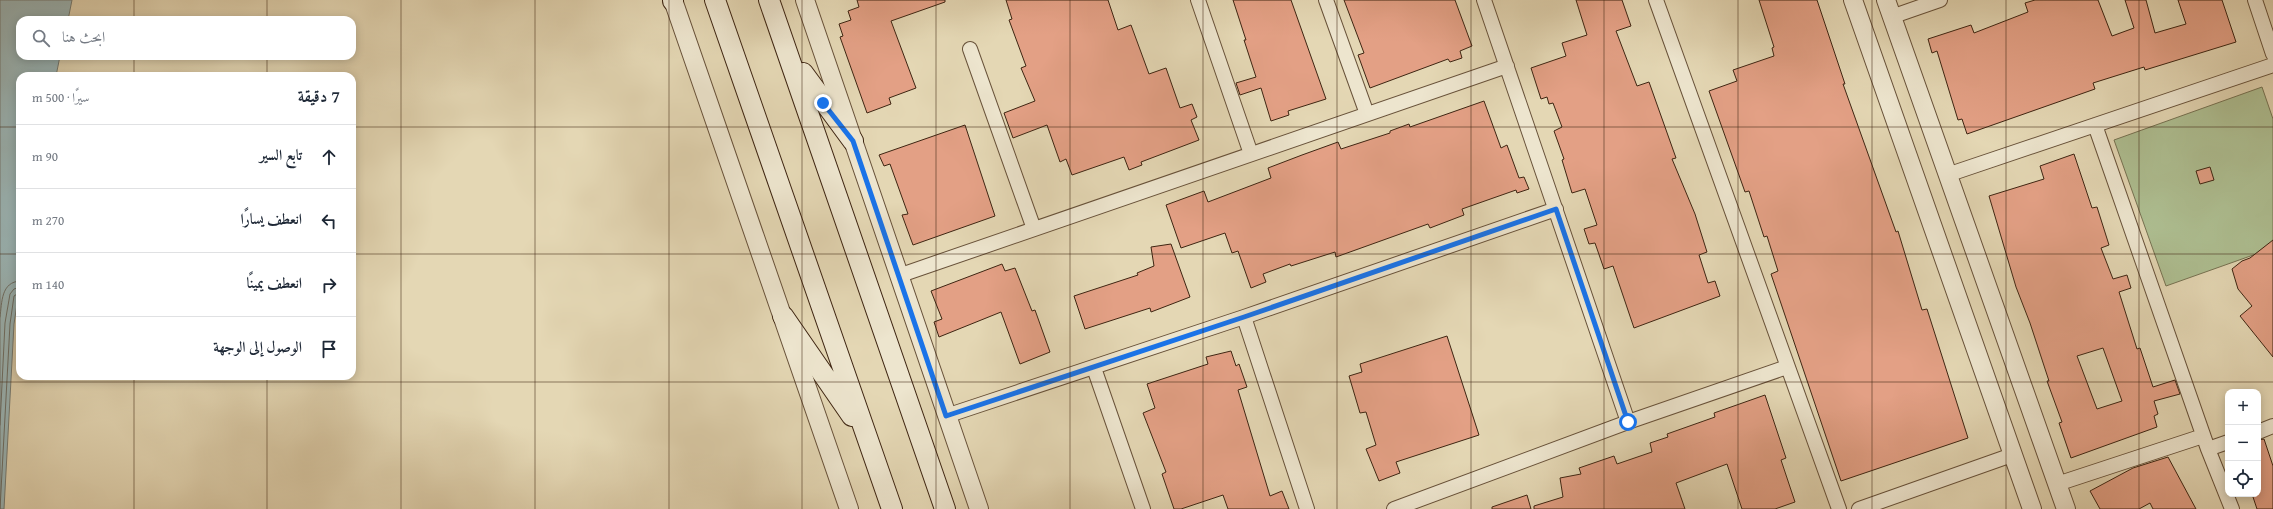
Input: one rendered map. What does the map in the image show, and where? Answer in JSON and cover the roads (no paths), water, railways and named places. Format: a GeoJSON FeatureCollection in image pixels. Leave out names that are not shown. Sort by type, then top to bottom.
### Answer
{"type":"FeatureCollection","features":[{"type":"Feature","properties":{"kind":"main road"},"geometry":{"type":"LineString","coordinates":[[715,0],[892,509]]}},
{"type":"Feature","properties":{"kind":"main road"},"geometry":{"type":"LineString","coordinates":[[769,0],[788,51],[945,509]]}},
{"type":"Feature","properties":{"kind":"main road"},"geometry":{"type":"LineString","coordinates":[[788,51],[823,103],[853,141]]}},
{"type":"Feature","properties":{"kind":"main road"},"geometry":{"type":"LineString","coordinates":[[783,316],[867,437]]}},
{"type":"Feature","properties":{"kind":"street"},"geometry":{"type":"LineString","coordinates":[[673,0],[849,509]]}},
{"type":"Feature","properties":{"kind":"street"},"geometry":{"type":"LineString","coordinates":[[805,0],[898,276],[979,509]]}},
{"type":"Feature","properties":{"kind":"street"},"geometry":{"type":"LineString","coordinates":[[1198,0],[1251,154]]}},
{"type":"Feature","properties":{"kind":"street"},"geometry":{"type":"LineString","coordinates":[[1326,0],[1367,114]]}},
{"type":"Feature","properties":{"kind":"street"},"geometry":{"type":"LineString","coordinates":[[1484,0],[1628,422]]}},
{"type":"Feature","properties":{"kind":"street"},"geometry":{"type":"LineString","coordinates":[[1656,0],[1839,509]]}},
{"type":"Feature","properties":{"kind":"street"},"geometry":{"type":"LineString","coordinates":[[1853,0],[2032,509]]}},
{"type":"Feature","properties":{"kind":"street"},"geometry":{"type":"LineString","coordinates":[[1882,0],[1888,8],[2066,509]]}},
{"type":"Feature","properties":{"kind":"street"},"geometry":{"type":"LineString","coordinates":[[1888,8],[1940,0]]}},
{"type":"Feature","properties":{"kind":"street"},"geometry":{"type":"LineString","coordinates":[[2255,0],[2273,54]]}},
{"type":"Feature","properties":{"kind":"street"},"geometry":{"type":"LineString","coordinates":[[970,49],[1034,229]]}},
{"type":"Feature","properties":{"kind":"street"},"geometry":{"type":"LineString","coordinates":[[1947,175],[2273,65]]}},
{"type":"Feature","properties":{"kind":"street"},"geometry":{"type":"LineString","coordinates":[[898,276],[1507,66]]}},
{"type":"Feature","properties":{"kind":"street"},"geometry":{"type":"LineString","coordinates":[[2095,125],[2206,443],[2232,509]]}},
{"type":"Feature","properties":{"kind":"street"},"geometry":{"type":"LineString","coordinates":[[946,416],[1094,368],[1556,209]]}},
{"type":"Feature","properties":{"kind":"street"},"geometry":{"type":"LineString","coordinates":[[1244,317],[1307,509]]}},
{"type":"Feature","properties":{"kind":"street"},"geometry":{"type":"LineString","coordinates":[[1394,509],[1628,422],[1787,367]]}},
{"type":"Feature","properties":{"kind":"street"},"geometry":{"type":"LineString","coordinates":[[1094,368],[1143,509]]}},
{"type":"Feature","properties":{"kind":"street"},"geometry":{"type":"LineString","coordinates":[[2261,431],[2273,426]]}},
{"type":"Feature","properties":{"kind":"street"},"geometry":{"type":"LineString","coordinates":[[2057,484],[2206,443],[2225,442]]}},
{"type":"Feature","properties":{"kind":"street"},"geometry":{"type":"LineString","coordinates":[[1859,509],[2012,455]]}},
{"type":"Feature","properties":{"kind":"water"},"geometry":{"type":"Polygon","coordinates":[[[0,0],[72,0],[69,16],[16,16],[16,60],[59,60],[57,72],[16,72],[16,311],[4,509],[0,509],[0,0]]]}}]}
